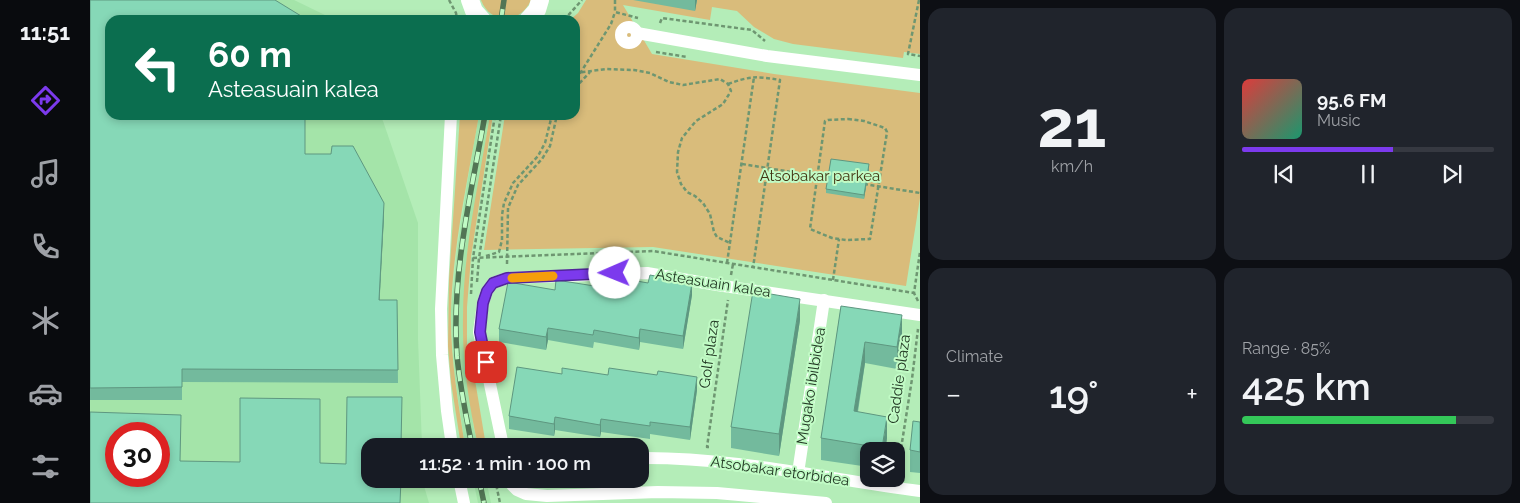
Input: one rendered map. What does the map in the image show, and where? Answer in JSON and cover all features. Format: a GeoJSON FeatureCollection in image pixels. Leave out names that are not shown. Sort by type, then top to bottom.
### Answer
{"type":"FeatureCollection","features":[{"type":"Feature","properties":{"kind":"street"},"geometry":{"type":"LineString","coordinates":[[470,0],[478,15]]}},
{"type":"Feature","properties":{"kind":"street"},"geometry":{"type":"LineString","coordinates":[[532,15],[537,10],[540,0]]}},
{"type":"Feature","properties":{"kind":"street"},"geometry":{"type":"LineString","coordinates":[[637,34],[767,56],[920,75]]}},
{"type":"Feature","properties":{"kind":"street"},"geometry":{"type":"LineString","coordinates":[[451,120],[441,309],[442,355],[451,438]]}},
{"type":"Feature","properties":{"kind":"street","name":"Asteasuain kalea"},"geometry":{"type":"LineString","coordinates":[[507,278],[647,272],[920,315]]}},
{"type":"Feature","properties":{"kind":"street"},"geometry":{"type":"LineString","coordinates":[[502,438],[480,332],[483,303],[487,291],[493,283],[507,278]]}},
{"type":"Feature","properties":{"kind":"street","name":"Mugako ibilbidea"},"geometry":{"type":"LineString","coordinates":[[798,472],[824,300]]}},
{"type":"Feature","properties":{"kind":"street","name":"Atsobakar etorbidea"},"geometry":{"type":"LineString","coordinates":[[649,458],[671,457],[721,461],[920,491]]}},
{"type":"Feature","properties":{"kind":"street"},"geometry":{"type":"LineString","coordinates":[[460,488],[464,503]]}},
{"type":"Feature","properties":{"kind":"street"},"geometry":{"type":"LineString","coordinates":[[515,488],[526,494]]}},
{"type":"Feature","properties":{"kind":"street"},"geometry":{"type":"LineString","coordinates":[[525,488],[526,494]]}},
{"type":"Feature","properties":{"kind":"street","name":"Atsobakar etorbidea"},"geometry":{"type":"LineString","coordinates":[[526,494],[547,496],[620,493],[717,493],[826,503]]}},
{"type":"Feature","properties":{"kind":"path"},"geometry":{"type":"LineString","coordinates":[[449,0],[456,15]]}},
{"type":"Feature","properties":{"kind":"path"},"geometry":{"type":"LineString","coordinates":[[568,15],[582,0]]}},
{"type":"Feature","properties":{"kind":"path"},"geometry":{"type":"LineString","coordinates":[[581,72],[611,24],[615,12],[615,0]]}},
{"type":"Feature","properties":{"kind":"path"},"geometry":{"type":"LineString","coordinates":[[919,0],[908,54],[920,56]]}},
{"type":"Feature","properties":{"kind":"path"},"geometry":{"type":"LineString","coordinates":[[615,12],[642,19]]}},
{"type":"Feature","properties":{"kind":"path"},"geometry":{"type":"LineString","coordinates":[[660,24],[662,18],[752,30],[768,44]]}},
{"type":"Feature","properties":{"kind":"path"},"geometry":{"type":"LineString","coordinates":[[581,72],[619,68],[650,73],[669,82],[683,85],[720,78],[728,84],[731,91],[723,104],[696,121],[682,138],[678,152],[678,172],[681,184],[687,192],[703,203],[710,214],[717,237],[730,243]]}},
{"type":"Feature","properties":{"kind":"path"},"geometry":{"type":"LineString","coordinates":[[580,83],[591,71]]}},
{"type":"Feature","properties":{"kind":"path"},"geometry":{"type":"LineString","coordinates":[[728,84],[754,76],[780,80],[753,268]]}},
{"type":"Feature","properties":{"kind":"path"},"geometry":{"type":"LineString","coordinates":[[727,263],[754,76]]}},
{"type":"Feature","properties":{"kind":"path"},"geometry":{"type":"LineString","coordinates":[[848,119],[864,121],[885,128],[887,132],[870,239],[846,240],[832,238],[810,229],[817,176],[824,121],[848,119]]}},
{"type":"Feature","properties":{"kind":"path"},"geometry":{"type":"LineString","coordinates":[[478,258],[499,252],[502,240],[504,203],[513,184],[538,156],[551,120]]}},
{"type":"Feature","properties":{"kind":"path"},"geometry":{"type":"LineString","coordinates":[[507,278],[507,216],[510,202],[518,185],[542,159],[550,146],[556,120]]}},
{"type":"Feature","properties":{"kind":"path"},"geometry":{"type":"LineString","coordinates":[[742,164],[835,179]]}},
{"type":"Feature","properties":{"kind":"path"},"geometry":{"type":"LineString","coordinates":[[861,183],[920,193]]}},
{"type":"Feature","properties":{"kind":"path"},"geometry":{"type":"LineString","coordinates":[[833,280],[839,239]]}},
{"type":"Feature","properties":{"kind":"path"},"geometry":{"type":"LineString","coordinates":[[473,258],[653,251],[914,293]]}},
{"type":"Feature","properties":{"kind":"path"},"geometry":{"type":"LineString","coordinates":[[920,252],[914,293],[920,304]]}},
{"type":"Feature","properties":{"kind":"path","name":"Golf plaza"},"geometry":{"type":"LineString","coordinates":[[708,447],[733,264]]}},
{"type":"Feature","properties":{"kind":"path","name":"Caddie plaza"},"geometry":{"type":"LineString","coordinates":[[902,442],[920,315]]}},
{"type":"Feature","properties":{"kind":"path"},"geometry":{"type":"LineString","coordinates":[[497,488],[500,503]]}},
{"type":"Feature","properties":{"kind":"shaded area"},"geometry":{"type":"Polygon","coordinates":[[[90,0],[294,0],[325,15],[105,15],[105,120],[382,120],[418,223],[418,339],[422,438],[361,438],[361,488],[425,488],[429,503],[90,503],[90,0]]]}},
{"type":"Feature","properties":{"kind":"shaded area"},"geometry":{"type":"Polygon","coordinates":[[[478,120],[489,120],[467,255],[463,319],[473,424],[476,438],[464,438],[455,378],[451,310],[457,250],[478,120]]]}},
{"type":"Feature","properties":{"kind":"shaded area"},"geometry":{"type":"Polygon","coordinates":[[[475,488],[488,488],[491,503],[478,503],[475,488]]]}},
{"type":"Feature","properties":{"kind":"green space"},"geometry":{"type":"Polygon","coordinates":[[[481,0],[531,0],[526,8],[518,15],[493,15],[485,8],[481,0]]]}},
{"type":"Feature","properties":{"kind":"green space","name":"Atsobakar parkea"},"geometry":{"type":"Polygon","coordinates":[[[586,0],[920,0],[920,54],[904,52],[903,58],[793,44],[774,39],[754,27],[737,11],[712,7],[710,20],[623,5],[652,54],[774,74],[920,93],[920,198],[906,286],[653,247],[484,250],[504,120],[580,120],[580,15],[576,15],[586,0]]]}},
{"type":"Feature","properties":{"kind":"green space"},"geometry":{"type":"Polygon","coordinates":[[[460,120],[478,120],[458,237],[452,286],[451,327],[453,361],[464,438],[460,438],[451,382],[448,346],[449,280],[460,120]]]}},
{"type":"Feature","properties":{"kind":"green space"},"geometry":{"type":"Polygon","coordinates":[[[489,120],[492,120],[471,257],[467,307],[467,346],[485,438],[476,438],[465,367],[463,334],[464,293],[469,242],[489,120]]]}},
{"type":"Feature","properties":{"kind":"building"},"geometry":{"type":"Polygon","coordinates":[[[90,0],[275,0],[299,15],[105,15],[105,120],[305,120],[305,154],[331,154],[332,146],[353,146],[384,203],[379,300],[397,300],[398,370],[182,369],[182,387],[90,388],[90,0]]]}},
{"type":"Feature","properties":{"kind":"building"},"geometry":{"type":"Polygon","coordinates":[[[831,159],[869,164],[864,195],[826,189],[831,159]]]}},
{"type":"Feature","properties":{"kind":"building"},"geometry":{"type":"Polygon","coordinates":[[[603,275],[648,283],[650,275],[692,283],[683,336],[640,329],[639,338],[594,330],[593,335],[548,328],[546,337],[499,329],[508,282],[555,290],[556,280],[601,287],[603,275]]]}},
{"type":"Feature","properties":{"kind":"building"},"geometry":{"type":"Polygon","coordinates":[[[753,291],[800,299],[779,434],[731,427],[753,291]]]}},
{"type":"Feature","properties":{"kind":"building"},"geometry":{"type":"Polygon","coordinates":[[[841,306],[902,315],[897,347],[865,342],[854,411],[887,417],[883,442],[860,442],[860,444],[821,438],[841,306]]]}},
{"type":"Feature","properties":{"kind":"building"},"geometry":{"type":"Polygon","coordinates":[[[517,367],[562,374],[562,368],[608,375],[609,368],[657,375],[658,371],[697,377],[690,427],[650,422],[650,426],[601,419],[600,425],[555,417],[554,424],[509,416],[517,367]]]}},
{"type":"Feature","properties":{"kind":"building"},"geometry":{"type":"Polygon","coordinates":[[[347,397],[402,397],[401,438],[361,438],[361,488],[401,488],[400,503],[90,503],[90,412],[181,415],[180,461],[240,462],[240,398],[320,399],[320,463],[346,464],[347,397]]]}},
{"type":"Feature","properties":{"kind":"building"},"geometry":{"type":"Polygon","coordinates":[[[913,421],[920,422],[920,452],[910,450],[913,421]]]}},
{"type":"Feature","properties":{"kind":"railway"},"geometry":{"type":"LineString","coordinates":[[502,15],[504,0]]}},
{"type":"Feature","properties":{"kind":"railway"},"geometry":{"type":"LineString","coordinates":[[470,438],[461,390],[457,356],[457,295],[468,205],[484,120]]}},
{"type":"Feature","properties":{"kind":"railway"},"geometry":{"type":"LineString","coordinates":[[481,488],[484,503]]}},
{"type":"Feature","properties":{"kind":"slow traffic"},"geometry":{"type":"LineString","coordinates":[[512,278],[553,276]]}},
{"type":"Feature","properties":{"kind":"route"},"geometry":{"type":"LineString","coordinates":[[486,362],[480,332],[483,303],[487,291],[493,283],[507,278],[615,273]]}}]}
